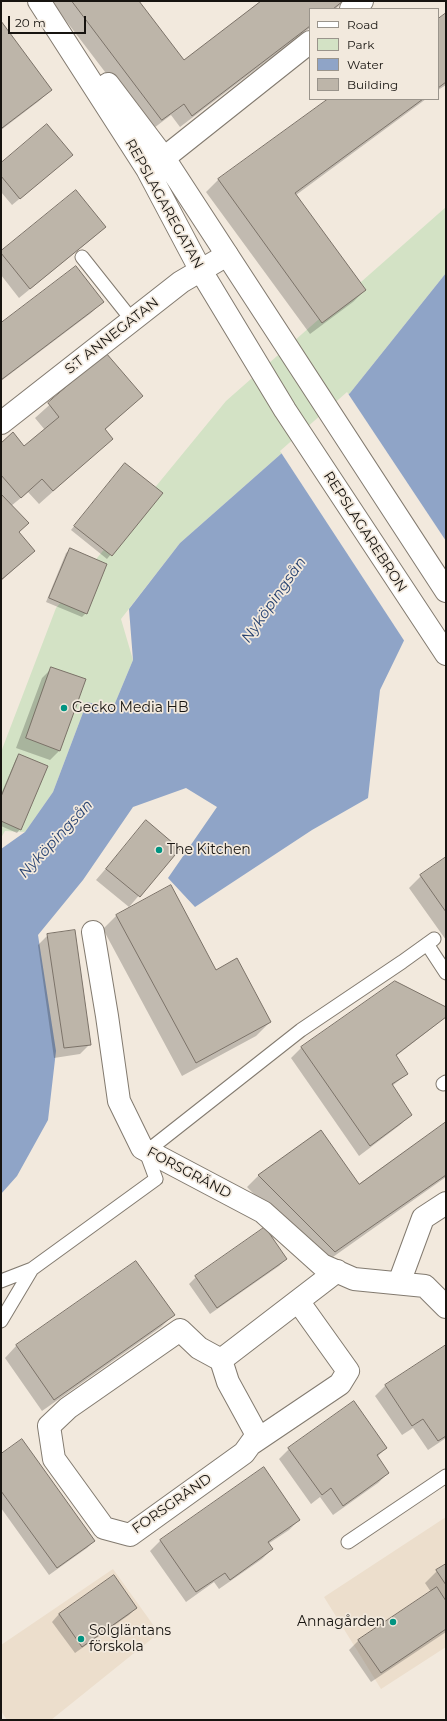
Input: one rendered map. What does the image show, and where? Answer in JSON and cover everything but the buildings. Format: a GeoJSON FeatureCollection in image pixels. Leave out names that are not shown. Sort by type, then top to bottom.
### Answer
{"type":"FeatureCollection","features":[{"type":"Feature","properties":{"kind":"street","name":"REPSLAGAREGATAN"},"geometry":{"type":"LineString","coordinates":[[39,1],[147,169],[201,271],[285,410]]}},
{"type":"Feature","properties":{"kind":"street","name":"REPSLAGAREGATAN"},"geometry":{"type":"LineString","coordinates":[[46,1],[164,158],[446,591]]}},
{"type":"Feature","properties":{"kind":"street"},"geometry":{"type":"LineString","coordinates":[[353,8],[362,1]]}},
{"type":"Feature","properties":{"kind":"street"},"geometry":{"type":"LineString","coordinates":[[164,158],[309,43]]}},
{"type":"Feature","properties":{"kind":"street","name":"S:T ANNEGATAN"},"geometry":{"type":"LineString","coordinates":[[1,423],[181,282],[227,255]]}},
{"type":"Feature","properties":{"kind":"street","name":"REPSLAGAREBRON"},"geometry":{"type":"LineString","coordinates":[[285,410],[446,654]]}},
{"type":"Feature","properties":{"kind":"street","name":"FORSGRÄND"},"geometry":{"type":"LineString","coordinates":[[93,932],[119,1101],[142,1148],[146,1152],[263,1212],[322,1264],[354,1279],[425,1286],[446,1308]]}},
{"type":"Feature","properties":{"kind":"street"},"geometry":{"type":"LineString","coordinates":[[399,1283],[423,1218],[446,1203]]}},
{"type":"Feature","properties":{"kind":"street"},"geometry":{"type":"LineString","coordinates":[[251,1444],[257,1435],[228,1382],[221,1360],[337,1271]]}},
{"type":"Feature","properties":{"kind":"street"},"geometry":{"type":"LineString","coordinates":[[251,1444],[340,1384],[348,1371],[298,1301]]}},
{"type":"Feature","properties":{"kind":"street","name":"FORSGRÄND"},"geometry":{"type":"LineString","coordinates":[[221,1360],[199,1348],[180,1330],[68,1408],[50,1426],[54,1458],[104,1528],[130,1535],[244,1454],[251,1444]]}},
{"type":"Feature","properties":{"kind":"lane"},"geometry":{"type":"LineString","coordinates":[[82,257],[132,320]]}},
{"type":"Feature","properties":{"kind":"lane"},"geometry":{"type":"LineString","coordinates":[[1,1282],[32,1269],[156,1179],[146,1152],[301,1030],[431,942],[446,973]]}},
{"type":"Feature","properties":{"kind":"lane"},"geometry":{"type":"LineString","coordinates":[[1,1321],[32,1269]]}},
{"type":"Feature","properties":{"kind":"lane"},"geometry":{"type":"LineString","coordinates":[[348,1542],[446,1476]]}},
{"type":"Feature","properties":{"kind":"shaded area","name":"Annagården"},"geometry":{"type":"Polygon","coordinates":[[[446,1517],[446,1647],[381,1689],[324,1597],[446,1517]]]}},
{"type":"Feature","properties":{"kind":"shaded area","name":"Solgläntans förskola"},"geometry":{"type":"Polygon","coordinates":[[[113,1569],[159,1633],[51,1720],[7,1720],[1,1711],[1,1645],[113,1569]]]}},
{"type":"Feature","properties":{"kind":"green space"},"geometry":{"type":"Polygon","coordinates":[[[446,207],[446,273],[350,393],[180,543],[121,619],[133,660],[113,708],[87,702],[53,792],[25,832],[5,831],[1,838],[1,752],[56,608],[226,401],[446,207]]]}},
{"type":"Feature","properties":{"kind":"water","name":"Nyköpingsån"},"geometry":{"type":"Polygon","coordinates":[[[446,273],[446,554],[380,690],[368,798],[312,830],[195,907],[168,878],[217,807],[186,788],[133,807],[83,880],[38,935],[56,1051],[48,1120],[17,1176],[1,1194],[1,849],[25,832],[53,792],[87,702],[113,708],[133,660],[129,609],[180,543],[350,393],[446,273]]]}},
{"type":"Feature","properties":{"kind":"pier"},"geometry":{"type":"Polygon","coordinates":[[[347,392],[446,541],[446,558],[405,642],[280,451],[347,392]]]}},
{"type":"Feature","properties":{"kind":"place","name":"Gecko Media HB"},"geometry":{"type":"Point","coordinates":[64,708]}},
{"type":"Feature","properties":{"kind":"place","name":"The Kitchen"},"geometry":{"type":"Point","coordinates":[159,850]}},
{"type":"Feature","properties":{"kind":"place","name":"Annagården"},"geometry":{"type":"Point","coordinates":[393,1622]}},
{"type":"Feature","properties":{"kind":"place","name":"Solgläntans förskola"},"geometry":{"type":"Point","coordinates":[81,1639]}}]}
